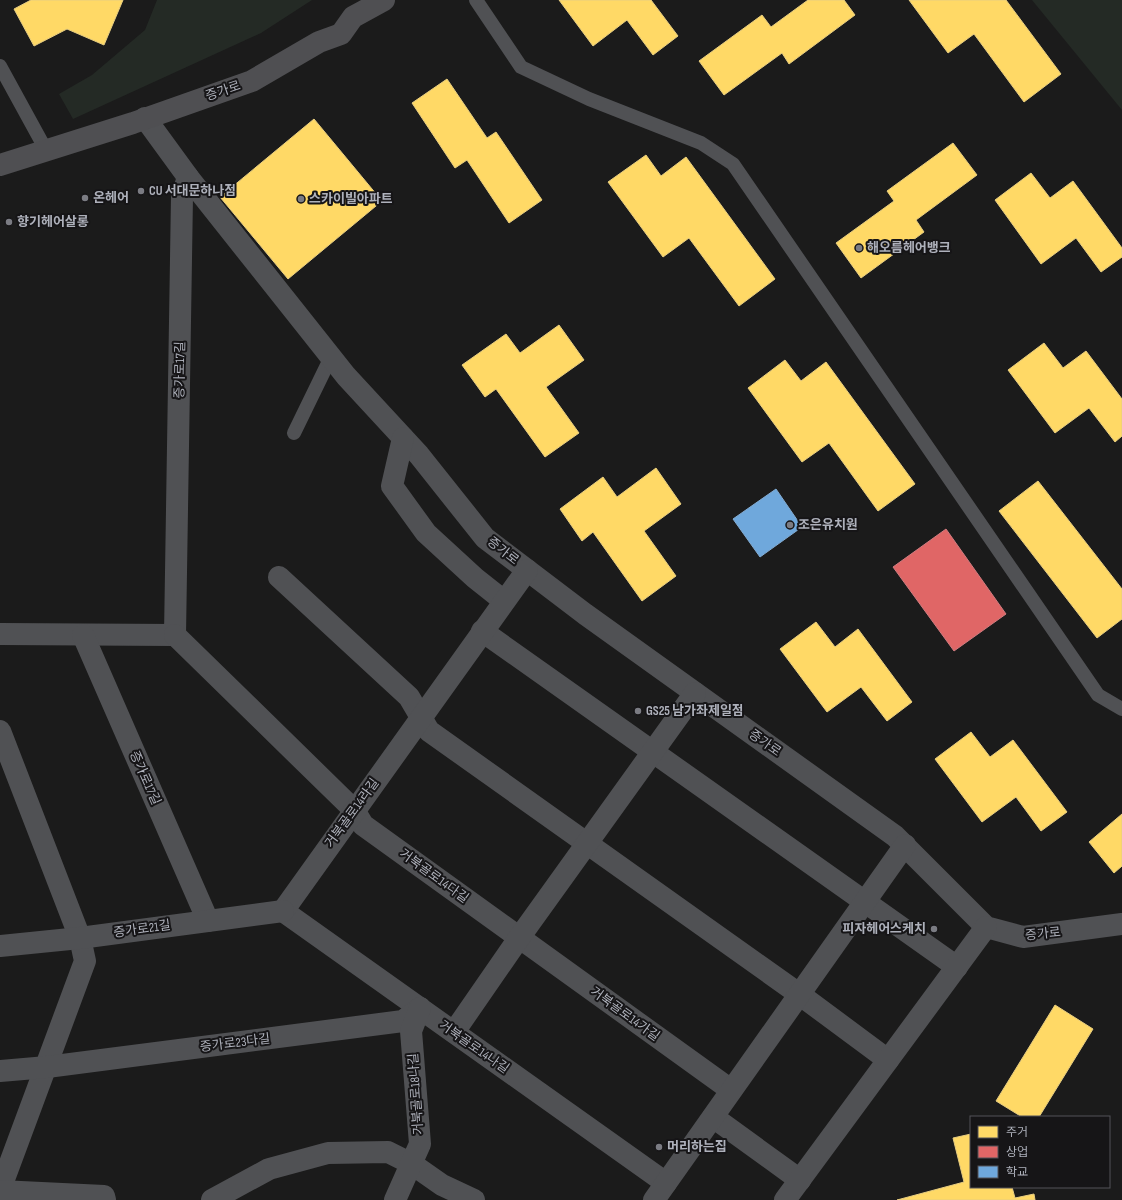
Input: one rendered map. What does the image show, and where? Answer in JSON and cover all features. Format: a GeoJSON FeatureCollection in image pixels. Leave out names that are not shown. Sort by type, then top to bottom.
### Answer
{"type":"FeatureCollection","features":[{"type":"Feature","properties":{"kind":"main road","name":"증가로"},"geometry":{"type":"LineString","coordinates":[[0,165],[145,118],[252,81],[319,42],[342,34],[353,17],[384,0]]}},
{"type":"Feature","properties":{"kind":"street"},"geometry":{"type":"LineString","coordinates":[[145,118],[188,177]]}},
{"type":"Feature","properties":{"kind":"street","name":"증가로"},"geometry":{"type":"LineString","coordinates":[[188,177],[331,358],[403,438],[485,538],[585,614],[895,836],[986,928],[1023,937],[1122,924]]}},
{"type":"Feature","properties":{"kind":"street","name":"증가로17길"},"geometry":{"type":"LineString","coordinates":[[175,635],[182,196],[188,177]]}},
{"type":"Feature","properties":{"kind":"street"},"geometry":{"type":"LineString","coordinates":[[403,438],[392,486],[426,532],[475,578],[504,601]]}},
{"type":"Feature","properties":{"kind":"street","name":"거북골로14라길"},"geometry":{"type":"LineString","coordinates":[[283,911],[527,570]]}},
{"type":"Feature","properties":{"kind":"street"},"geometry":{"type":"LineString","coordinates":[[279,577],[409,697],[429,731],[799,994],[888,1060]]}},
{"type":"Feature","properties":{"kind":"street"},"geometry":{"type":"LineString","coordinates":[[482,631],[957,967]]}},
{"type":"Feature","properties":{"kind":"street"},"geometry":{"type":"LineString","coordinates":[[0,634],[175,635],[354,810]]}},
{"type":"Feature","properties":{"kind":"street","name":"증가로17길"},"geometry":{"type":"LineString","coordinates":[[83,635],[208,921]]}},
{"type":"Feature","properties":{"kind":"street"},"geometry":{"type":"LineString","coordinates":[[454,1032],[519,938],[695,693]]}},
{"type":"Feature","properties":{"kind":"street"},"geometry":{"type":"LineString","coordinates":[[0,731],[80,938],[85,962],[0,1190],[104,1196],[105,1200]]}},
{"type":"Feature","properties":{"kind":"street","name":"거북골로14다길"},"geometry":{"type":"LineString","coordinates":[[354,810],[363,825],[519,938]]}},
{"type":"Feature","properties":{"kind":"street"},"geometry":{"type":"LineString","coordinates":[[660,1192],[904,845]]}},
{"type":"Feature","properties":{"kind":"street","name":"증가로21길"},"geometry":{"type":"LineString","coordinates":[[0,946],[80,938],[283,911]]}},
{"type":"Feature","properties":{"kind":"street","name":"거북골로14나길"},"geometry":{"type":"LineString","coordinates":[[283,911],[454,1032],[660,1192]]}},
{"type":"Feature","properties":{"kind":"street"},"geometry":{"type":"LineString","coordinates":[[785,1200],[986,928]]}},
{"type":"Feature","properties":{"kind":"street","name":"거북골로14가길"},"geometry":{"type":"LineString","coordinates":[[519,938],[731,1090]]}},
{"type":"Feature","properties":{"kind":"street","name":"증가로23다길"},"geometry":{"type":"LineString","coordinates":[[0,1071],[47,1067],[402,1021],[420,1008]]}},
{"type":"Feature","properties":{"kind":"street","name":"거북골로18나길"},"geometry":{"type":"LineString","coordinates":[[394,1200],[420,1144],[411,1031],[420,1008]]}},
{"type":"Feature","properties":{"kind":"street"},"geometry":{"type":"LineString","coordinates":[[713,1117],[800,1180]]}},
{"type":"Feature","properties":{"kind":"street"},"geometry":{"type":"LineString","coordinates":[[212,1200],[269,1168],[328,1153],[388,1152],[412,1164],[442,1185],[474,1200]]}},
{"type":"Feature","properties":{"kind":"lane"},"geometry":{"type":"LineString","coordinates":[[476,0],[521,67],[589,99],[701,143],[733,164],[1098,696],[1122,709]]}},
{"type":"Feature","properties":{"kind":"lane"},"geometry":{"type":"LineString","coordinates":[[0,66],[46,150]]}},
{"type":"Feature","properties":{"kind":"lane"},"geometry":{"type":"LineString","coordinates":[[294,433],[331,358]]}},
{"type":"Feature","properties":{"kind":"shaded area"},"geometry":{"type":"Polygon","coordinates":[[[157,0],[312,0],[261,33],[73,119],[59,94],[92,75],[145,30],[157,0]]]}},
{"type":"Feature","properties":{"kind":"shaded area"},"geometry":{"type":"Polygon","coordinates":[[[1032,0],[1122,0],[1122,110],[1032,0]]]}},
{"type":"Feature","properties":{"kind":"building: 주거"},"geometry":{"type":"Polygon","coordinates":[[[31,0],[123,0],[104,45],[67,29],[34,46],[14,9],[31,0]]]}},
{"type":"Feature","properties":{"kind":"building: 주거"},"geometry":{"type":"Polygon","coordinates":[[[559,0],[651,0],[678,36],[653,55],[627,20],[593,46],[559,0]]]}},
{"type":"Feature","properties":{"kind":"building: 주거"},"geometry":{"type":"Polygon","coordinates":[[[808,0],[844,0],[855,15],[789,64],[782,53],[724,95],[699,61],[762,15],[771,27],[808,0]]]}},
{"type":"Feature","properties":{"kind":"building: 주거"},"geometry":{"type":"Polygon","coordinates":[[[909,0],[1006,0],[1061,74],[1024,102],[974,34],[948,53],[909,0]]]}},
{"type":"Feature","properties":{"kind":"building: 주거"},"geometry":{"type":"Polygon","coordinates":[[[447,79],[487,138],[496,132],[542,200],[509,223],[467,160],[455,168],[412,103],[447,79]]]}},
{"type":"Feature","properties":{"kind":"building: 주거","name":"스카이빌아파트"},"geometry":{"type":"Polygon","coordinates":[[[314,119],[382,201],[288,279],[220,197],[314,119]]]}},
{"type":"Feature","properties":{"kind":"building: 주거"},"geometry":{"type":"Polygon","coordinates":[[[953,143],[977,175],[916,220],[924,232],[861,278],[836,243],[894,201],[887,191],[953,143]]]}},
{"type":"Feature","properties":{"kind":"building: 주거"},"geometry":{"type":"Polygon","coordinates":[[[646,155],[661,176],[686,157],[775,279],[739,306],[689,238],[663,257],[608,182],[646,155]]]}},
{"type":"Feature","properties":{"kind":"building: 주거"},"geometry":{"type":"Polygon","coordinates":[[[1031,173],[1050,198],[1073,181],[1122,248],[1122,257],[1101,272],[1076,238],[1041,264],[995,200],[1031,173]]]}},
{"type":"Feature","properties":{"kind":"building: 주거"},"geometry":{"type":"Polygon","coordinates":[[[559,325],[584,360],[546,387],[579,433],[545,457],[496,389],[485,397],[462,365],[506,334],[520,353],[559,325]]]}},
{"type":"Feature","properties":{"kind":"building: 주거"},"geometry":{"type":"Polygon","coordinates":[[[1044,343],[1063,368],[1086,351],[1122,399],[1122,436],[1115,442],[1089,408],[1055,433],[1008,370],[1044,343]]]}},
{"type":"Feature","properties":{"kind":"building: 주거"},"geometry":{"type":"Polygon","coordinates":[[[785,360],[801,381],[826,362],[915,484],[878,511],[829,443],[802,462],[748,388],[785,360]]]}},
{"type":"Feature","properties":{"kind":"building: 주거"},"geometry":{"type":"Polygon","coordinates":[[[656,468],[681,504],[644,531],[676,576],[642,601],[593,532],[582,541],[560,509],[603,477],[617,497],[656,468]]]}},
{"type":"Feature","properties":{"kind":"building: 주거"},"geometry":{"type":"Polygon","coordinates":[[[1038,481],[1122,589],[1122,619],[1097,638],[999,511],[1038,481]]]}},
{"type":"Feature","properties":{"kind":"building: 주거"},"geometry":{"type":"Polygon","coordinates":[[[816,622],[835,647],[858,629],[912,702],[887,721],[861,687],[827,712],[780,649],[816,622]]]}},
{"type":"Feature","properties":{"kind":"building: 주거"},"geometry":{"type":"Polygon","coordinates":[[[971,732],[990,757],[1013,740],[1067,812],[1041,831],[1016,797],[982,822],[935,759],[971,732]]]}},
{"type":"Feature","properties":{"kind":"building: 주거"},"geometry":{"type":"Polygon","coordinates":[[[1122,814],[1122,866],[1114,873],[1089,842],[1122,814]]]}},
{"type":"Feature","properties":{"kind":"building: 주거"},"geometry":{"type":"Polygon","coordinates":[[[1055,1005],[1093,1029],[1040,1116],[1020,1116],[996,1101],[1055,1005]]]}},
{"type":"Feature","properties":{"kind":"building: 주거"},"geometry":{"type":"Polygon","coordinates":[[[970,1134],[970,1188],[1012,1188],[1015,1198],[1034,1194],[1035,1200],[897,1200],[964,1182],[953,1138],[970,1134]]]}},
{"type":"Feature","properties":{"kind":"building: 상업"},"geometry":{"type":"Polygon","coordinates":[[[946,529],[1006,614],[954,651],[893,567],[946,529]]]}},
{"type":"Feature","properties":{"kind":"building: 학교","name":"조은유치원"},"geometry":{"type":"Polygon","coordinates":[[[776,489],[802,527],[760,557],[733,519],[776,489]]]}},
{"type":"Feature","properties":{"kind":"place","name":"CU 서대문하나점"},"geometry":{"type":"Point","coordinates":[141,191]}},
{"type":"Feature","properties":{"kind":"place","name":"온헤어"},"geometry":{"type":"Point","coordinates":[85,198]}},
{"type":"Feature","properties":{"kind":"place","name":"스카이빌아파트"},"geometry":{"type":"Point","coordinates":[301,199]}},
{"type":"Feature","properties":{"kind":"place","name":"향기헤어살롱"},"geometry":{"type":"Point","coordinates":[9,222]}},
{"type":"Feature","properties":{"kind":"place","name":"해오름헤어뱅크"},"geometry":{"type":"Point","coordinates":[859,248]}},
{"type":"Feature","properties":{"kind":"place","name":"조은유치원"},"geometry":{"type":"Point","coordinates":[790,525]}},
{"type":"Feature","properties":{"kind":"place","name":"GS25 남가좌제일점"},"geometry":{"type":"Point","coordinates":[638,711]}},
{"type":"Feature","properties":{"kind":"place","name":"피자헤어스케치"},"geometry":{"type":"Point","coordinates":[934,929]}},
{"type":"Feature","properties":{"kind":"place","name":"머리하는집"},"geometry":{"type":"Point","coordinates":[659,1147]}}]}
